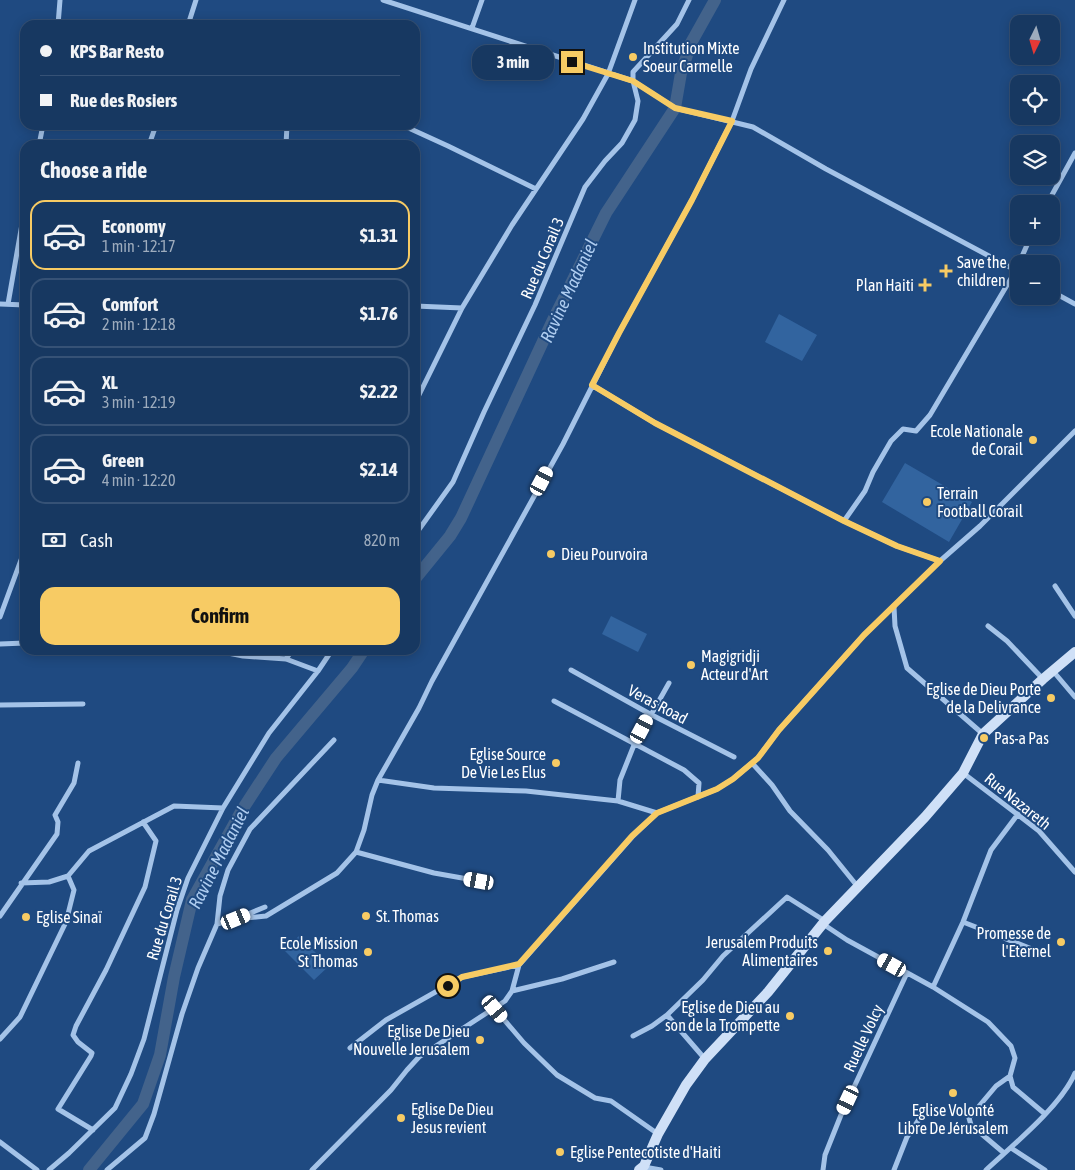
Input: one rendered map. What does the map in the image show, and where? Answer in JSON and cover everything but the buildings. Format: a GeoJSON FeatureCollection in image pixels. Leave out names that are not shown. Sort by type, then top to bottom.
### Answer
{"type":"FeatureCollection","features":[{"type":"Feature","properties":{"kind":"street"},"geometry":{"type":"LineString","coordinates":[[58,20],[60,0]]}},
{"type":"Feature","properties":{"kind":"street"},"geometry":{"type":"LineString","coordinates":[[190,20],[196,0]]}},
{"type":"Feature","properties":{"kind":"street"},"geometry":{"type":"LineString","coordinates":[[383,0],[633,81],[675,108],[753,127],[826,169],[1010,267]]}},
{"type":"Feature","properties":{"kind":"street"},"geometry":{"type":"LineString","coordinates":[[472,28],[482,0]]}},
{"type":"Feature","properties":{"kind":"street"},"geometry":{"type":"LineString","coordinates":[[420,392],[462,308],[512,224],[583,119],[608,74],[635,0]]}},
{"type":"Feature","properties":{"kind":"street"},"geometry":{"type":"LineString","coordinates":[[633,81],[633,72],[677,24],[689,0]]}},
{"type":"Feature","properties":{"kind":"street"},"geometry":{"type":"LineString","coordinates":[[236,919],[266,916],[337,873],[356,852],[378,780],[563,444],[619,333],[692,200],[732,121],[751,69],[784,0]]}},
{"type":"Feature","properties":{"kind":"street","name":"Rue du Corail 3"},"geometry":{"type":"LineString","coordinates":[[420,528],[453,482],[535,305],[585,187],[622,143],[635,120],[638,101],[633,81]]}},
{"type":"Feature","properties":{"kind":"street"},"geometry":{"type":"LineString","coordinates":[[413,130],[536,189]]}},
{"type":"Feature","properties":{"kind":"street"},"geometry":{"type":"LineString","coordinates":[[1052,195],[1075,153]]}},
{"type":"Feature","properties":{"kind":"street"},"geometry":{"type":"LineString","coordinates":[[8,304],[20,236]]}},
{"type":"Feature","properties":{"kind":"street"},"geometry":{"type":"LineString","coordinates":[[844,521],[865,491],[873,472],[891,441],[903,429],[916,431],[930,415],[1010,283]]}},
{"type":"Feature","properties":{"kind":"street"},"geometry":{"type":"LineString","coordinates":[[1060,296],[1075,304]]}},
{"type":"Feature","properties":{"kind":"street"},"geometry":{"type":"LineString","coordinates":[[0,304],[20,305]]}},
{"type":"Feature","properties":{"kind":"street"},"geometry":{"type":"LineString","coordinates":[[420,306],[462,308]]}},
{"type":"Feature","properties":{"kind":"street"},"geometry":{"type":"LineString","coordinates":[[592,385],[655,423],[844,521],[897,546],[940,561]]}},
{"type":"Feature","properties":{"kind":"street"},"geometry":{"type":"LineString","coordinates":[[312,1170],[391,1090],[419,1057],[505,1002],[512,992],[519,964],[632,836],[657,813],[698,797],[733,779],[758,758],[779,730],[864,635],[940,561],[980,526],[1075,432]]}},
{"type":"Feature","properties":{"kind":"street"},"geometry":{"type":"LineString","coordinates":[[0,617],[20,563]]}},
{"type":"Feature","properties":{"kind":"street"},"geometry":{"type":"LineString","coordinates":[[1055,586],[1075,616]]}},
{"type":"Feature","properties":{"kind":"street"},"geometry":{"type":"LineString","coordinates":[[894,607],[895,626],[908,668],[984,734]]}},
{"type":"Feature","properties":{"kind":"street"},"geometry":{"type":"LineString","coordinates":[[988,626],[1007,640],[1043,679]]}},
{"type":"Feature","properties":{"kind":"street"},"geometry":{"type":"LineString","coordinates":[[0,644],[20,643]]}},
{"type":"Feature","properties":{"kind":"street"},"geometry":{"type":"LineString","coordinates":[[661,1170],[641,1168],[686,1085],[706,1059],[768,992],[824,922],[858,888],[963,773],[984,734],[1075,652]]}},
{"type":"Feature","properties":{"kind":"street"},"geometry":{"type":"LineString","coordinates":[[238,655],[286,659],[318,671]]}},
{"type":"Feature","properties":{"kind":"street"},"geometry":{"type":"LineString","coordinates":[[286,659],[289,655]]}},
{"type":"Feature","properties":{"kind":"street","name":"Rue du Corail 3"},"geometry":{"type":"LineString","coordinates":[[50,1170],[114,1108],[131,1074],[144,1039],[176,910],[188,878],[223,808],[268,733],[329,655]]}},
{"type":"Feature","properties":{"kind":"street","name":"Veras Road"},"geometry":{"type":"LineString","coordinates":[[571,670],[650,714],[734,757]]}},
{"type":"Feature","properties":{"kind":"street"},"geometry":{"type":"LineString","coordinates":[[1053,671],[1075,697]]}},
{"type":"Feature","properties":{"kind":"street"},"geometry":{"type":"LineString","coordinates":[[618,802],[620,780],[634,745],[669,683]]}},
{"type":"Feature","properties":{"kind":"street"},"geometry":{"type":"LineString","coordinates":[[554,701],[684,770],[699,783],[698,797]]}},
{"type":"Feature","properties":{"kind":"street"},"geometry":{"type":"LineString","coordinates":[[0,705],[83,704]]}},
{"type":"Feature","properties":{"kind":"street"},"geometry":{"type":"LineString","coordinates":[[107,1170],[145,1138],[154,1114],[182,1014],[217,924],[220,896],[228,870],[250,829],[334,740]]}},
{"type":"Feature","properties":{"kind":"street"},"geometry":{"type":"LineString","coordinates":[[0,916],[21,883],[57,834],[58,822],[55,815],[74,783],[78,763]]}},
{"type":"Feature","properties":{"kind":"street"},"geometry":{"type":"LineString","coordinates":[[752,763],[772,785],[790,811],[828,850],[858,888]]}},
{"type":"Feature","properties":{"kind":"street","name":"Rue Nazareth"},"geometry":{"type":"LineString","coordinates":[[963,773],[1039,830],[1075,872]]}},
{"type":"Feature","properties":{"kind":"street"},"geometry":{"type":"LineString","coordinates":[[378,780],[434,788],[509,789],[618,802],[657,813]]}},
{"type":"Feature","properties":{"kind":"street"},"geometry":{"type":"LineString","coordinates":[[21,883],[49,882],[68,876],[89,852],[174,806],[223,808]]}},
{"type":"Feature","properties":{"kind":"street"},"geometry":{"type":"LineString","coordinates":[[934,987],[963,922],[991,850],[1018,814]]}},
{"type":"Feature","properties":{"kind":"street"},"geometry":{"type":"LineString","coordinates":[[93,1130],[58,1109],[92,1053],[78,1042],[73,1035],[76,1026],[106,970],[145,887],[156,842],[143,822]]}},
{"type":"Feature","properties":{"kind":"street"},"geometry":{"type":"LineString","coordinates":[[356,852],[434,873],[479,881]]}},
{"type":"Feature","properties":{"kind":"street"},"geometry":{"type":"LineString","coordinates":[[0,1040],[20,1017],[66,922],[74,890],[68,876]]}},
{"type":"Feature","properties":{"kind":"street"},"geometry":{"type":"LineString","coordinates":[[633,1036],[667,1015],[703,980],[723,956],[787,897],[847,940],[934,987],[988,1022],[1011,1046],[1015,1058],[1010,1076],[1013,1087],[1045,1114]]}},
{"type":"Feature","properties":{"kind":"street"},"geometry":{"type":"LineString","coordinates":[[217,924],[236,919],[265,907]]}},
{"type":"Feature","properties":{"kind":"street"},"geometry":{"type":"LineString","coordinates":[[963,922],[1037,951]]}},
{"type":"Feature","properties":{"kind":"street"},"geometry":{"type":"LineString","coordinates":[[512,992],[562,980],[614,962]]}},
{"type":"Feature","properties":{"kind":"street"},"geometry":{"type":"LineString","coordinates":[[350,1048],[386,1020],[462,977],[519,964]]}},
{"type":"Feature","properties":{"kind":"street","name":"Ruelle Volcy"},"geometry":{"type":"LineString","coordinates":[[823,1170],[825,1155],[841,1115],[907,973]]}},
{"type":"Feature","properties":{"kind":"street"},"geometry":{"type":"LineString","coordinates":[[495,1009],[524,1043],[557,1075],[595,1098],[610,1101],[658,1134]]}},
{"type":"Feature","properties":{"kind":"street"},"geometry":{"type":"LineString","coordinates":[[667,1015],[706,1059]]}},
{"type":"Feature","properties":{"kind":"street"},"geometry":{"type":"LineString","coordinates":[[986,1170],[1045,1114],[1064,1091],[1075,1073]]}},
{"type":"Feature","properties":{"kind":"street"},"geometry":{"type":"LineString","coordinates":[[1004,1153],[971,1125],[969,1118],[996,1086],[1010,1076]]}},
{"type":"Feature","properties":{"kind":"street"},"geometry":{"type":"LineString","coordinates":[[894,1170],[907,1137],[922,1115]]}},
{"type":"Feature","properties":{"kind":"street"},"geometry":{"type":"LineString","coordinates":[[0,1142],[37,1170]]}},
{"type":"Feature","properties":{"kind":"street"},"geometry":{"type":"LineString","coordinates":[[1011,1148],[1045,1170]]}},
{"type":"Feature","properties":{"kind":"shaded area"},"geometry":{"type":"Polygon","coordinates":[[[779,314],[817,335],[802,361],[765,342],[779,314]]]}},
{"type":"Feature","properties":{"kind":"shaded area","name":"Terrain Football Corail"},"geometry":{"type":"Polygon","coordinates":[[[905,463],[972,502],[949,542],[882,502],[905,463]]]}},
{"type":"Feature","properties":{"kind":"shaded area"},"geometry":{"type":"Polygon","coordinates":[[[611,616],[647,634],[638,652],[602,634],[611,616]]]}},
{"type":"Feature","properties":{"kind":"shaded area"},"geometry":{"type":"Polygon","coordinates":[[[299,936],[329,966],[314,980],[284,950],[299,936]]]}},
{"type":"Feature","properties":{"kind":"waterway","name":"Ravine Madaniel"},"geometry":{"type":"LineString","coordinates":[[420,573],[450,536],[461,518],[552,322],[606,213],[675,108],[681,73],[691,43],[715,0]]}},
{"type":"Feature","properties":{"kind":"waterway","name":"Ravine Madaniel"},"geometry":{"type":"LineString","coordinates":[[89,1170],[143,1104],[160,1055],[174,977],[192,900],[242,810],[276,758],[352,668],[361,655]]}},
{"type":"Feature","properties":{"kind":"place","name":"Institution Mixte Soeur Carmelle"},"geometry":{"type":"Point","coordinates":[633,57]}},
{"type":"Feature","properties":{"kind":"place","name":"Save the children"},"geometry":{"type":"Point","coordinates":[946,271]}},
{"type":"Feature","properties":{"kind":"place","name":"Plan Haiti"},"geometry":{"type":"Point","coordinates":[925,285]}},
{"type":"Feature","properties":{"kind":"place","name":"Ecole Nationale de Corail"},"geometry":{"type":"Point","coordinates":[1033,440]}},
{"type":"Feature","properties":{"kind":"place","name":"Terrain Football Corail"},"geometry":{"type":"Point","coordinates":[927,502]}},
{"type":"Feature","properties":{"kind":"place","name":"Dieu Pourvoira"},"geometry":{"type":"Point","coordinates":[551,554]}},
{"type":"Feature","properties":{"kind":"place","name":"Magigridji Acteur d'Art"},"geometry":{"type":"Point","coordinates":[691,665]}},
{"type":"Feature","properties":{"kind":"place","name":"Eglise de Dieu Porte de la Delivrance"},"geometry":{"type":"Point","coordinates":[1051,698]}},
{"type":"Feature","properties":{"kind":"place","name":"Pas-a Pas"},"geometry":{"type":"Point","coordinates":[984,738]}},
{"type":"Feature","properties":{"kind":"place","name":"Eglise Source De Vie Les Elus"},"geometry":{"type":"Point","coordinates":[556,763]}},
{"type":"Feature","properties":{"kind":"place","name":"St. Thomas"},"geometry":{"type":"Point","coordinates":[366,916]}},
{"type":"Feature","properties":{"kind":"place","name":"Eglise Sinaï"},"geometry":{"type":"Point","coordinates":[26,917]}},
{"type":"Feature","properties":{"kind":"place","name":"Promesse de l'Eternel"},"geometry":{"type":"Point","coordinates":[1061,942]}},
{"type":"Feature","properties":{"kind":"place","name":"Jerusalem Produits Alimentaires"},"geometry":{"type":"Point","coordinates":[828,951]}},
{"type":"Feature","properties":{"kind":"place","name":"Ecole Mission St Thomas"},"geometry":{"type":"Point","coordinates":[368,952]}},
{"type":"Feature","properties":{"kind":"place","name":"Eglise de Dieu au son de la Trompette"},"geometry":{"type":"Point","coordinates":[790,1016]}},
{"type":"Feature","properties":{"kind":"place","name":"Eglise De Dieu Nouvelle Jerusalem"},"geometry":{"type":"Point","coordinates":[480,1040]}},
{"type":"Feature","properties":{"kind":"place","name":"Eglise Volonté Libre De Jérusalem"},"geometry":{"type":"Point","coordinates":[953,1093]}},
{"type":"Feature","properties":{"kind":"place","name":"Eglise De Dieu Jesus revient"},"geometry":{"type":"Point","coordinates":[401,1118]}},
{"type":"Feature","properties":{"kind":"place","name":"Eglise Pentecotiste d'Haiti"},"geometry":{"type":"Point","coordinates":[560,1152]}},
{"type":"Feature","properties":{"kind":"route"},"geometry":{"type":"LineString","coordinates":[[448,986],[462,977],[519,964],[632,836],[657,813],[717,789],[733,779],[758,758],[779,730],[864,635],[940,561],[897,546],[844,521],[655,423],[592,385],[692,200],[732,121],[675,108],[633,81],[572,62]]}}]}
